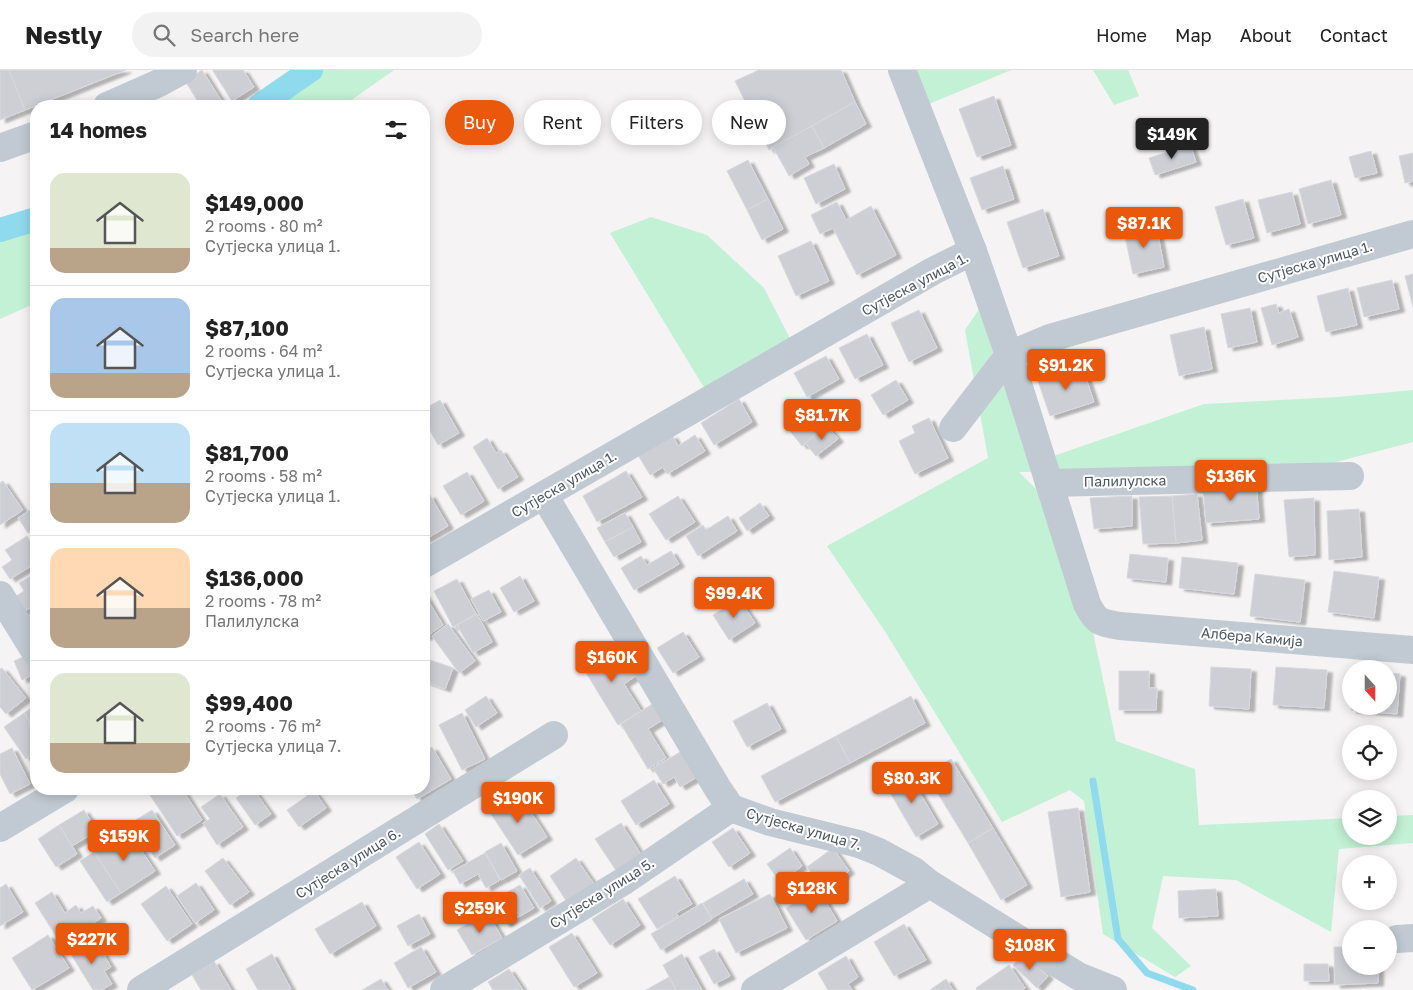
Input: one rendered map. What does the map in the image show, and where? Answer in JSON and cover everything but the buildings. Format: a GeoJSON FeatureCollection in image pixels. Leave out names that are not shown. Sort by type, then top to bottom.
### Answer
{"type":"FeatureCollection","features":[{"type":"Feature","properties":{"kind":"street"},"geometry":{"type":"LineString","coordinates":[[121,100],[183,70]]}},
{"type":"Feature","properties":{"kind":"street"},"geometry":{"type":"LineString","coordinates":[[902,70],[972,251]]}},
{"type":"Feature","properties":{"kind":"street"},"geometry":{"type":"LineString","coordinates":[[0,148],[30,137]]}},
{"type":"Feature","properties":{"kind":"street","name":"Сутјеска улица 1."},"geometry":{"type":"LineString","coordinates":[[430,561],[925,276],[972,251],[1009,355],[1050,338],[1413,234]]}},
{"type":"Feature","properties":{"kind":"street"},"geometry":{"type":"LineString","coordinates":[[953,428],[1009,355]]}},
{"type":"Feature","properties":{"kind":"street"},"geometry":{"type":"LineString","coordinates":[[1009,355],[1049,483]]}},
{"type":"Feature","properties":{"kind":"street","name":"Палилулска"},"geometry":{"type":"LineString","coordinates":[[1049,483],[1350,476]]}},
{"type":"Feature","properties":{"kind":"street","name":"Албера Камија"},"geometry":{"type":"LineString","coordinates":[[1049,483],[1087,604],[1093,616],[1101,623],[1413,650]]}},
{"type":"Feature","properties":{"kind":"street","name":"Сутјеска улица 7."},"geometry":{"type":"LineString","coordinates":[[544,495],[725,801],[731,808],[770,822],[859,844],[879,852],[914,871],[1068,983],[1113,990]]}},
{"type":"Feature","properties":{"kind":"street"},"geometry":{"type":"LineString","coordinates":[[0,595],[30,643]]}},
{"type":"Feature","properties":{"kind":"street","name":"Сутјеска улица 6."},"geometry":{"type":"LineString","coordinates":[[141,990],[554,736]]}},
{"type":"Feature","properties":{"kind":"street"},"geometry":{"type":"LineString","coordinates":[[0,828],[55,795]]}},
{"type":"Feature","properties":{"kind":"street","name":"Сутјеска улица 5."},"geometry":{"type":"LineString","coordinates":[[444,990],[624,881],[731,808]]}},
{"type":"Feature","properties":{"kind":"street"},"geometry":{"type":"LineString","coordinates":[[755,990],[930,884]]}},
{"type":"Feature","properties":{"kind":"green space"},"geometry":{"type":"Polygon","coordinates":[[[311,70],[394,70],[352,100],[266,100],[311,70]]]}},
{"type":"Feature","properties":{"kind":"green space"},"geometry":{"type":"Polygon","coordinates":[[[902,70],[1011,70],[917,109],[902,70]]]}},
{"type":"Feature","properties":{"kind":"green space"},"geometry":{"type":"Polygon","coordinates":[[[1093,70],[1128,70],[1139,96],[1114,105],[1093,70]]]}},
{"type":"Feature","properties":{"kind":"green space"},"geometry":{"type":"Polygon","coordinates":[[[651,217],[707,235],[764,288],[796,350],[711,399],[610,233],[651,217]]]}},
{"type":"Feature","properties":{"kind":"green space"},"geometry":{"type":"Polygon","coordinates":[[[30,221],[30,306],[0,319],[0,230],[30,221]]]}},
{"type":"Feature","properties":{"kind":"green space"},"geometry":{"type":"Polygon","coordinates":[[[988,296],[1042,460],[1204,404],[1338,397],[1413,390],[1413,442],[1309,469],[1019,472],[1057,510],[1087,604],[1116,741],[1195,769],[1199,825],[1342,818],[1342,845],[1388,845],[1339,849],[1331,932],[1236,880],[1163,876],[1152,928],[1191,966],[1175,977],[1103,934],[1084,801],[1070,790],[1002,822],[886,633],[827,546],[988,458],[965,330],[988,296]]]}},
{"type":"Feature","properties":{"kind":"green space"},"geometry":{"type":"Polygon","coordinates":[[[1413,815],[1413,843],[1397,844],[1397,816],[1413,815]]]}},
{"type":"Feature","properties":{"kind":"waterway"},"geometry":{"type":"LineString","coordinates":[[268,100],[311,70]]}},
{"type":"Feature","properties":{"kind":"waterway"},"geometry":{"type":"LineString","coordinates":[[0,230],[30,221]]}},
{"type":"Feature","properties":{"kind":"waterway"},"geometry":{"type":"LineString","coordinates":[[1093,781],[1118,939],[1147,973],[1193,990]]}}]}
